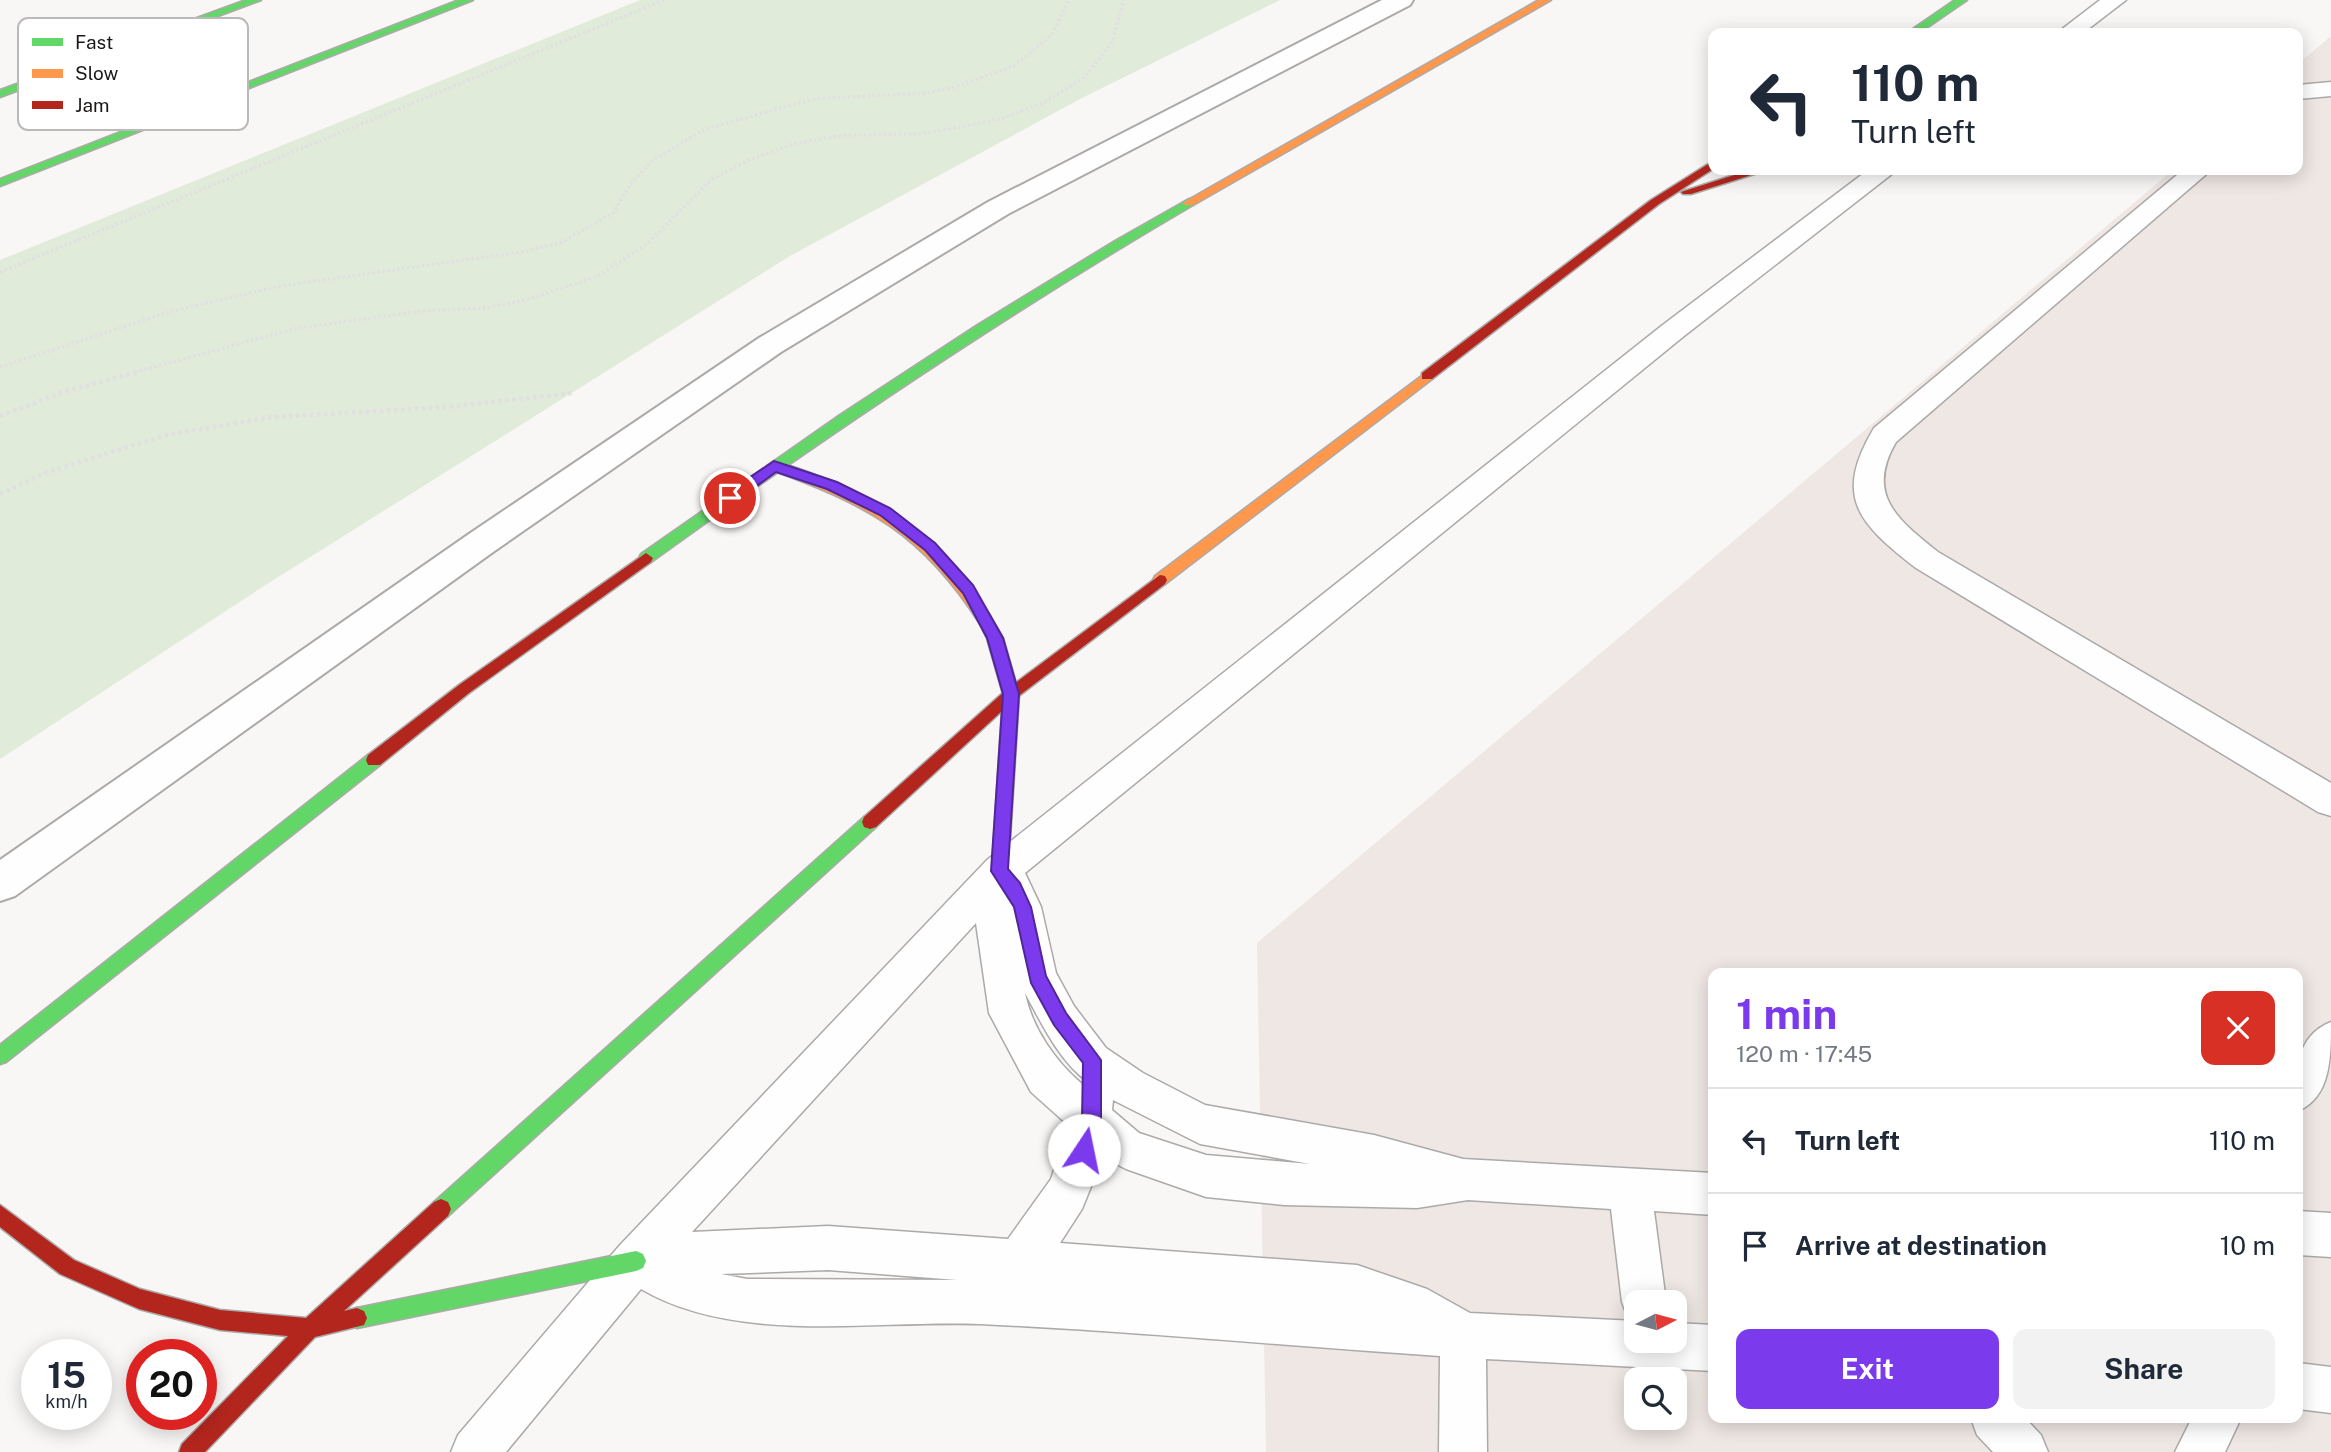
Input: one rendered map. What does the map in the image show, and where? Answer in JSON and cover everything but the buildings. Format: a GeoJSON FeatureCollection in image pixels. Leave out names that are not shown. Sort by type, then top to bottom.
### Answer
{"type":"FeatureCollection","features":[{"type":"Feature","properties":{"kind":"main road"},"geometry":{"type":"LineString","coordinates":[[207,18],[256,0]]}},
{"type":"Feature","properties":{"kind":"main road"},"geometry":{"type":"LineString","coordinates":[[248,86],[468,0]]}},
{"type":"Feature","properties":{"kind":"main road"},"geometry":{"type":"LineString","coordinates":[[0,1056],[464,690],[774,466],[1102,252],[1546,0]]}},
{"type":"Feature","properties":{"kind":"main road"},"geometry":{"type":"LineString","coordinates":[[1920,28],[1962,0]]}},
{"type":"Feature","properties":{"kind":"main road"},"geometry":{"type":"LineString","coordinates":[[1486,33],[1499,11]]}},
{"type":"Feature","properties":{"kind":"main road"},"geometry":{"type":"LineString","coordinates":[[0,94],[18,87]]}},
{"type":"Feature","properties":{"kind":"main road"},"geometry":{"type":"LineString","coordinates":[[0,183],[136,130]]}},
{"type":"Feature","properties":{"kind":"main road"},"geometry":{"type":"LineString","coordinates":[[190,1452],[310,1328],[1011,694],[1655,202],[1708,167]]}},
{"type":"Feature","properties":{"kind":"main road"},"geometry":{"type":"LineString","coordinates":[[1655,202],[1744,175]]}},
{"type":"Feature","properties":{"kind":"main road"},"geometry":{"type":"LineString","coordinates":[[774,466],[832,485],[885,512],[930,547],[973,599],[995,638],[1011,694],[1000,871]]}},
{"type":"Feature","properties":{"kind":"main road"},"geometry":{"type":"LineString","coordinates":[[0,1215],[67,1267],[139,1299],[220,1320],[310,1328],[636,1261]]}},
{"type":"Feature","properties":{"kind":"street"},"geometry":{"type":"LineString","coordinates":[[0,883],[481,543],[770,345],[998,208],[1401,0]]}},
{"type":"Feature","properties":{"kind":"lane"},"geometry":{"type":"LineString","coordinates":[[2075,28],[2115,0]]}},
{"type":"Feature","properties":{"kind":"lane"},"geometry":{"type":"LineString","coordinates":[[2303,92],[2331,89]]}},
{"type":"Feature","properties":{"kind":"lane"},"geometry":{"type":"LineString","coordinates":[[475,1452],[636,1261],[1000,871],[1674,330],[1877,175]]}},
{"type":"Feature","properties":{"kind":"lane"},"geometry":{"type":"LineString","coordinates":[[2192,175],[1885,435],[1870,456],[1865,481],[1874,508],[1895,536],[1927,560],[2331,801]]}},
{"type":"Feature","properties":{"kind":"lane"},"geometry":{"type":"LineString","coordinates":[[1000,871],[1014,888],[1023,907],[1037,977],[1060,1019],[1092,1060],[1128,1087],[1200,1124],[1374,1155],[1468,1179],[1708,1194]]}},
{"type":"Feature","properties":{"kind":"lane"},"geometry":{"type":"LineString","coordinates":[[1000,871],[994,908],[996,946],[1009,1013],[1045,1078],[1126,1149],[1206,1176],[1331,1188],[1417,1187],[1468,1179]]}},
{"type":"Feature","properties":{"kind":"lane"},"geometry":{"type":"LineString","coordinates":[[2303,1084],[2331,1041]]}},
{"type":"Feature","properties":{"kind":"lane"},"geometry":{"type":"LineString","coordinates":[[979,1302],[1040,1238],[1059,1209],[1084,1150],[1091,1119],[1092,1060]]}},
{"type":"Feature","properties":{"kind":"lane"},"geometry":{"type":"LineString","coordinates":[[1630,1189],[1642,1290]]}},
{"type":"Feature","properties":{"kind":"lane"},"geometry":{"type":"LineString","coordinates":[[2303,1233],[2331,1235]]}},
{"type":"Feature","properties":{"kind":"lane"},"geometry":{"type":"LineString","coordinates":[[636,1261],[751,1249],[828,1248],[1357,1287],[1398,1297],[1435,1313],[1463,1335]]}},
{"type":"Feature","properties":{"kind":"lane"},"geometry":{"type":"LineString","coordinates":[[636,1261],[668,1280],[707,1294],[747,1301],[979,1302],[1463,1335],[1624,1330]]}},
{"type":"Feature","properties":{"kind":"lane"},"geometry":{"type":"LineString","coordinates":[[1463,1335],[1463,1452]]}},
{"type":"Feature","properties":{"kind":"lane"},"geometry":{"type":"LineString","coordinates":[[1687,1341],[1708,1347]]}},
{"type":"Feature","properties":{"kind":"lane"},"geometry":{"type":"LineString","coordinates":[[2303,1387],[2331,1390]]}},
{"type":"Feature","properties":{"kind":"lane"},"geometry":{"type":"LineString","coordinates":[[1998,1423],[2024,1452]]}},
{"type":"Feature","properties":{"kind":"lane"},"geometry":{"type":"LineString","coordinates":[[2199,1452],[2215,1423]]}},
{"type":"Feature","properties":{"kind":"path"},"geometry":{"type":"LineString","coordinates":[[0,272],[664,0]]}},
{"type":"Feature","properties":{"kind":"path"},"geometry":{"type":"LineString","coordinates":[[0,367],[172,312],[281,286],[527,251],[562,242],[613,213],[630,185],[652,161],[705,129],[814,99],[926,93],[988,76],[1014,66],[1052,35],[1069,0]]}},
{"type":"Feature","properties":{"kind":"path"},"geometry":{"type":"LineString","coordinates":[[0,416],[63,392],[298,328],[421,311],[487,308],[526,300],[596,277],[622,263],[647,244],[667,227],[684,204],[711,180],[747,161],[793,144],[844,135],[920,134],[971,125],[1003,118],[1045,102],[1085,76],[1112,42],[1125,0]]}},
{"type":"Feature","properties":{"kind":"path"},"geometry":{"type":"LineString","coordinates":[[0,494],[45,473],[166,435],[273,418],[447,407],[572,393]]}},
{"type":"Feature","properties":{"kind":"shaded area"},"geometry":{"type":"Polygon","coordinates":[[[2331,36],[2331,1452],[1266,1452],[1257,943],[2167,175],[2303,175],[2303,60],[2331,36]]]}},
{"type":"Feature","properties":{"kind":"green space"},"geometry":{"type":"Polygon","coordinates":[[[640,0],[1280,0],[1082,98],[790,256],[264,586],[0,759],[0,260],[640,0]]]}},
{"type":"Feature","properties":{"kind":"traffic: fast"},"geometry":{"type":"LineString","coordinates":[[207,18],[256,0]]}},
{"type":"Feature","properties":{"kind":"traffic: fast"},"geometry":{"type":"LineString","coordinates":[[248,86],[468,0]]}},
{"type":"Feature","properties":{"kind":"traffic: fast"},"geometry":{"type":"LineString","coordinates":[[1920,28],[1962,0]]}},
{"type":"Feature","properties":{"kind":"traffic: fast"},"geometry":{"type":"LineString","coordinates":[[0,94],[18,87]]}},
{"type":"Feature","properties":{"kind":"traffic: fast"},"geometry":{"type":"LineString","coordinates":[[0,183],[136,130]]}},
{"type":"Feature","properties":{"kind":"traffic: fast"},"geometry":{"type":"LineString","coordinates":[[646,558],[913,373],[1049,285],[1189,203]]}},
{"type":"Feature","properties":{"kind":"traffic: fast"},"geometry":{"type":"LineString","coordinates":[[985,620],[995,638],[1011,694],[1000,871]]}},
{"type":"Feature","properties":{"kind":"traffic: fast"},"geometry":{"type":"LineString","coordinates":[[0,1056],[374,760]]}},
{"type":"Feature","properties":{"kind":"traffic: fast"},"geometry":{"type":"LineString","coordinates":[[441,1209],[870,822]]}},
{"type":"Feature","properties":{"kind":"traffic: fast"},"geometry":{"type":"LineString","coordinates":[[357,1318],[636,1261]]}},
{"type":"Feature","properties":{"kind":"traffic: slow"},"geometry":{"type":"LineString","coordinates":[[1189,203],[1546,0]]}},
{"type":"Feature","properties":{"kind":"traffic: slow"},"geometry":{"type":"LineString","coordinates":[[1160,580],[1427,376]]}},
{"type":"Feature","properties":{"kind":"traffic: slow"},"geometry":{"type":"LineString","coordinates":[[774,466],[839,490],[896,522],[945,563],[985,620]]}},
{"type":"Feature","properties":{"kind":"traffic: jam"},"geometry":{"type":"LineString","coordinates":[[1427,376],[1655,202],[1708,167]]}},
{"type":"Feature","properties":{"kind":"traffic: jam"},"geometry":{"type":"LineString","coordinates":[[1687,192],[1744,175]]}},
{"type":"Feature","properties":{"kind":"traffic: jam"},"geometry":{"type":"LineString","coordinates":[[374,760],[464,689],[646,558]]}},
{"type":"Feature","properties":{"kind":"traffic: jam"},"geometry":{"type":"LineString","coordinates":[[870,822],[1011,694],[1160,580]]}},
{"type":"Feature","properties":{"kind":"traffic: jam"},"geometry":{"type":"LineString","coordinates":[[190,1452],[310,1328],[441,1209]]}},
{"type":"Feature","properties":{"kind":"traffic: jam"},"geometry":{"type":"LineString","coordinates":[[0,1215],[67,1267],[139,1299],[220,1320],[310,1328],[357,1318]]}},
{"type":"Feature","properties":{"kind":"route"},"geometry":{"type":"LineString","coordinates":[[730,498],[774,466],[832,485],[885,512],[930,547],[968,589],[995,638],[1011,694],[1000,871],[1014,888],[1023,907],[1037,977],[1060,1019],[1092,1060],[1091,1119],[1084,1150]]}}]}
